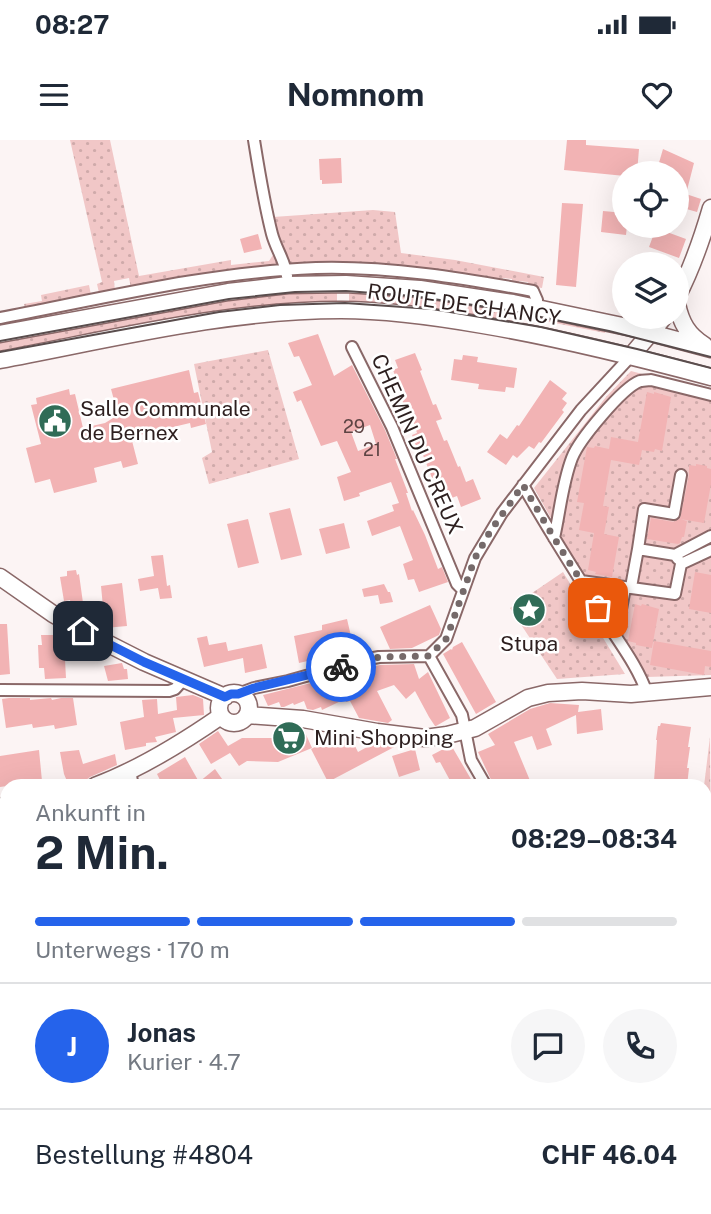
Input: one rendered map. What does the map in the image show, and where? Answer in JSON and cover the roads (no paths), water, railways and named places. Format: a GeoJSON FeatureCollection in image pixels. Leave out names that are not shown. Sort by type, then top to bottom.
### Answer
{"type":"FeatureCollection","features":[{"type":"Feature","properties":{"kind":"main road"},"geometry":{"type":"LineString","coordinates":[[689,274],[703,239],[711,208]]}},
{"type":"Feature","properties":{"kind":"main road","name":"ROUTE DE CHANCY"},"geometry":{"type":"LineString","coordinates":[[0,334],[287,278],[446,293],[561,312],[710,349]]}},
{"type":"Feature","properties":{"kind":"main road","name":"ROUTE DE CHANCY"},"geometry":{"type":"LineString","coordinates":[[0,360],[223,319],[290,311],[345,310],[461,321],[552,338],[711,377]]}},
{"type":"Feature","properties":{"kind":"main road"},"geometry":{"type":"LineString","coordinates":[[631,356],[654,329]]}},
{"type":"Feature","properties":{"kind":"main road"},"geometry":{"type":"LineString","coordinates":[[687,329],[693,338],[710,349]]}},
{"type":"Feature","properties":{"kind":"main road"},"geometry":{"type":"LineString","coordinates":[[0,577],[53,614],[144,662],[184,679],[244,698],[247,715],[236,723],[229,722],[219,712],[220,704],[232,696]]}},
{"type":"Feature","properties":{"kind":"main road"},"geometry":{"type":"LineString","coordinates":[[247,715],[303,719],[415,737],[433,737],[466,731],[537,695],[569,691],[623,694],[711,687]]}},
{"type":"Feature","properties":{"kind":"main road"},"geometry":{"type":"LineString","coordinates":[[131,778],[221,716]]}},
{"type":"Feature","properties":{"kind":"street"},"geometry":{"type":"LineString","coordinates":[[254,140],[275,244],[285,264],[287,278]]}},
{"type":"Feature","properties":{"kind":"street"},"geometry":{"type":"LineString","coordinates":[[0,318],[234,275],[287,278],[357,268],[424,274],[533,291],[537,300]]}},
{"type":"Feature","properties":{"kind":"street","name":"CHEMIN DU CREUX"},"geometry":{"type":"LineString","coordinates":[[352,347],[392,427],[457,584],[463,590]]}},
{"type":"Feature","properties":{"kind":"street"},"geometry":{"type":"LineString","coordinates":[[232,696],[363,660],[429,656],[446,639],[470,570],[491,530],[595,392],[631,356]]}},
{"type":"Feature","properties":{"kind":"street"},"geometry":{"type":"LineString","coordinates":[[554,538],[565,482],[578,445],[624,392],[641,381],[651,380],[711,395]]}},
{"type":"Feature","properties":{"kind":"street"},"geometry":{"type":"LineString","coordinates":[[616,636],[638,549],[644,509],[674,514],[681,475]]}},
{"type":"Feature","properties":{"kind":"street"},"geometry":{"type":"LineString","coordinates":[[523,485],[643,681],[647,692]]}},
{"type":"Feature","properties":{"kind":"street"},"geometry":{"type":"LineString","coordinates":[[678,559],[711,536]]}},
{"type":"Feature","properties":{"kind":"street"},"geometry":{"type":"LineString","coordinates":[[638,549],[678,559],[711,550]]}},
{"type":"Feature","properties":{"kind":"street","name":"CHEMIN DU CREUX"},"geometry":{"type":"LineString","coordinates":[[446,558],[470,570]]}},
{"type":"Feature","properties":{"kind":"street"},"geometry":{"type":"LineString","coordinates":[[581,581],[675,594],[678,559]]}},
{"type":"Feature","properties":{"kind":"street"},"geometry":{"type":"LineString","coordinates":[[429,656],[462,715],[471,760],[482,779]]}},
{"type":"Feature","properties":{"kind":"street"},"geometry":{"type":"LineString","coordinates":[[0,690],[169,691],[184,679]]}},
{"type":"Feature","properties":{"kind":"tram line"},"geometry":{"type":"LineString","coordinates":[[0,341],[229,299],[295,292],[346,291],[413,296],[507,310],[609,331],[711,357]]}},
{"type":"Feature","properties":{"kind":"tram line"},"geometry":{"type":"LineString","coordinates":[[0,352],[219,312],[280,305],[345,303],[432,309],[541,327],[711,368]]}},
{"type":"Feature","properties":{"kind":"place","name":"Salle Communale de Bernex"},"geometry":{"type":"Point","coordinates":[55,421]}},
{"type":"Feature","properties":{"kind":"place","name":"Stupa"},"geometry":{"type":"Point","coordinates":[529,610]}},
{"type":"Feature","properties":{"kind":"place","name":"Mini Shopping"},"geometry":{"type":"Point","coordinates":[289,738]}}]}
